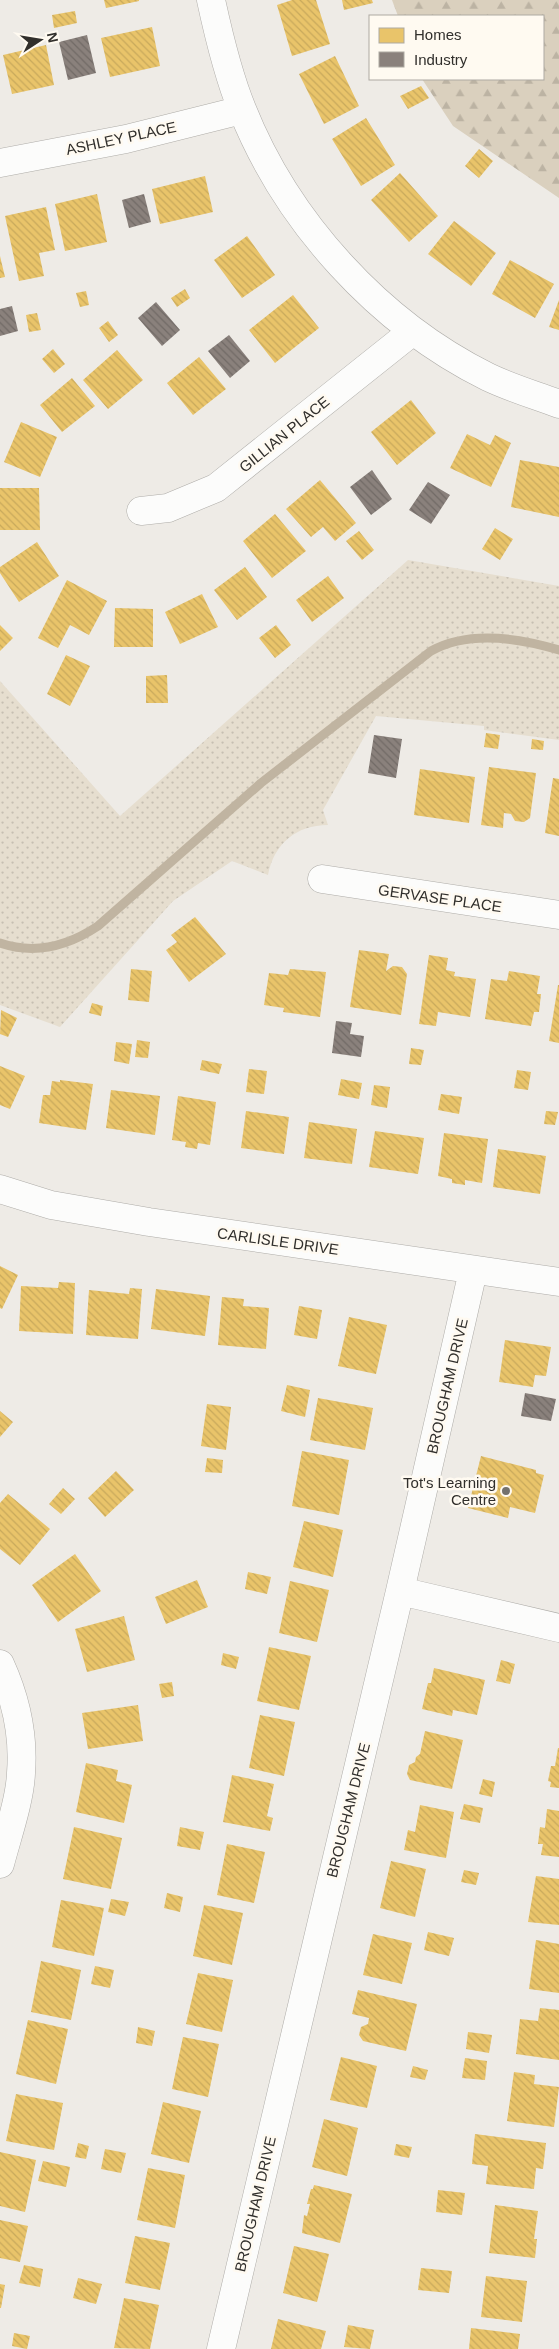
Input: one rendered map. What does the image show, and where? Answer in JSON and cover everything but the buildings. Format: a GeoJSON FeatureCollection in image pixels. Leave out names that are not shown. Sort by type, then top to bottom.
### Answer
{"type":"FeatureCollection","features":[{"type":"Feature","properties":{"kind":"street"},"geometry":{"type":"LineString","coordinates":[[211,0],[230,77],[242,110],[274,175],[312,230],[342,266],[413,331],[448,355],[489,377],[559,404]]}},
{"type":"Feature","properties":{"kind":"street","name":"ASHLEY PLACE"},"geometry":{"type":"LineString","coordinates":[[0,163],[126,139],[242,110]]}},
{"type":"Feature","properties":{"kind":"street","name":"GILLIAN PLACE"},"geometry":{"type":"LineString","coordinates":[[141,511],[168,508],[216,488],[413,331]]}},
{"type":"Feature","properties":{"kind":"street","name":"GERVASE PLACE"},"geometry":{"type":"LineString","coordinates":[[322,880],[559,916]]}},
{"type":"Feature","properties":{"kind":"street","name":"CARLISLE DRIVE"},"geometry":{"type":"LineString","coordinates":[[0,1189],[51,1205],[140,1221],[473,1271],[559,1282]]}},
{"type":"Feature","properties":{"kind":"street","name":"BROUGHAM DRIVE"},"geometry":{"type":"LineString","coordinates":[[221,2349],[400,1591],[473,1271]]}},
{"type":"Feature","properties":{"kind":"street"},"geometry":{"type":"LineString","coordinates":[[400,1591],[559,1628]]}},
{"type":"Feature","properties":{"kind":"street"},"geometry":{"type":"LineString","coordinates":[[0,1664],[14,1698],[22,1736],[21,1775],[0,1864]]}},
{"type":"Feature","properties":{"kind":"shaded area"},"geometry":{"type":"Polygon","coordinates":[[[408,560],[559,586],[559,740],[484,730],[484,726],[376,716],[323,810],[328,825],[306,828],[288,838],[275,854],[268,875],[232,861],[173,901],[60,1027],[0,1005],[0,681],[120,816],[408,560]]]}},
{"type":"Feature","properties":{"kind":"green space"},"geometry":{"type":"Polygon","coordinates":[[[392,0],[559,0],[559,198],[453,126],[423,80],[544,80],[544,15],[398,15],[392,0]]]}},
{"type":"Feature","properties":{"kind":"waterway"},"geometry":{"type":"LineString","coordinates":[[0,943],[26,948],[51,946],[75,939],[98,926],[261,783],[431,651],[446,644],[478,638],[527,642],[559,650]]}},
{"type":"Feature","properties":{"kind":"place","name":"Tot's Learning Centre"},"geometry":{"type":"Point","coordinates":[506,1491]}}]}
